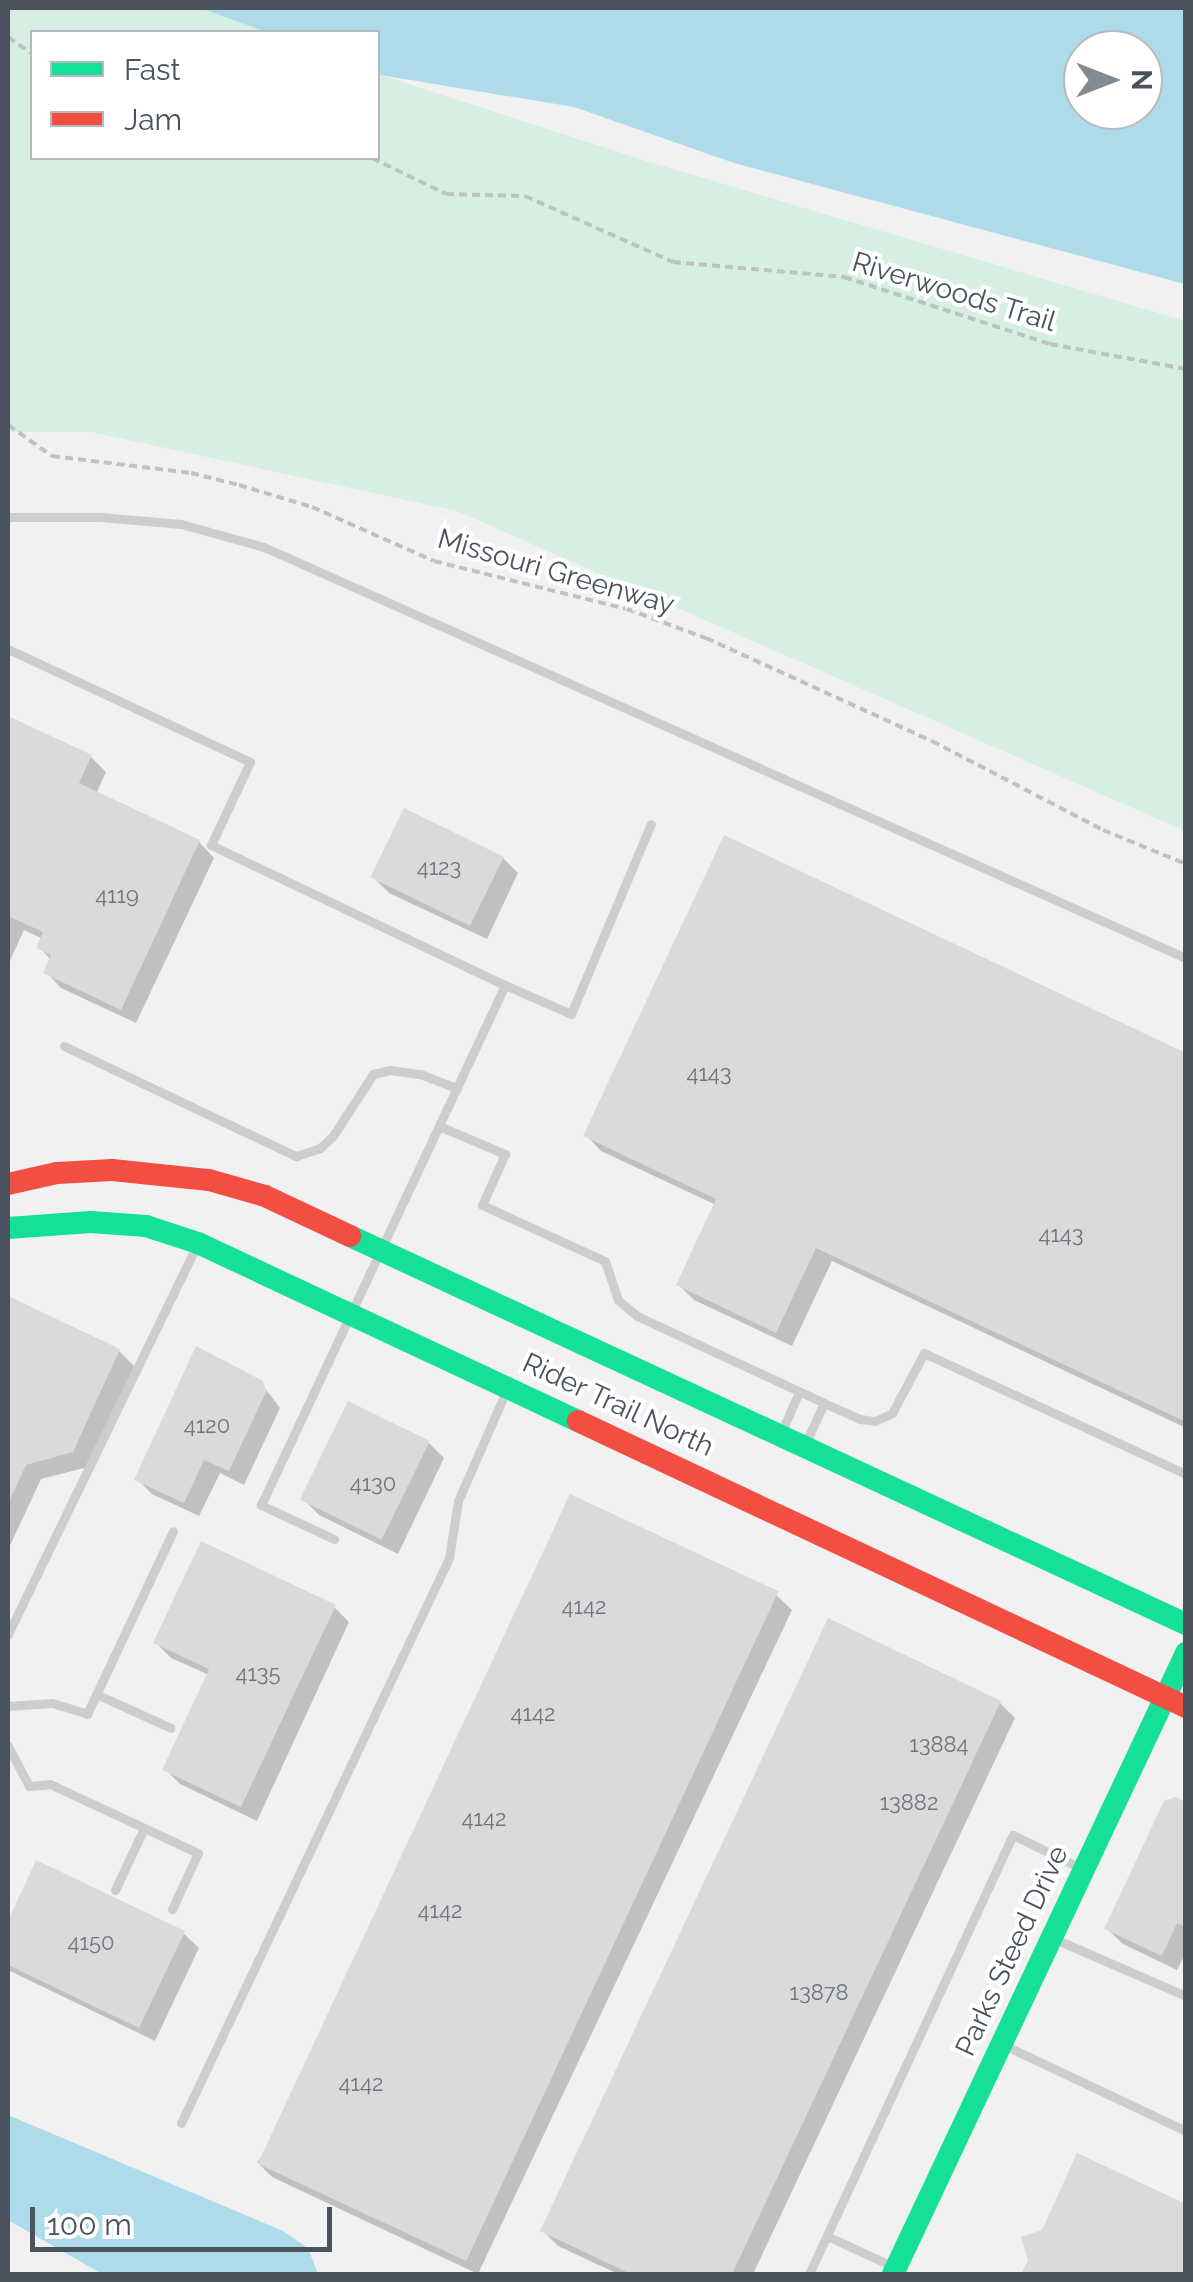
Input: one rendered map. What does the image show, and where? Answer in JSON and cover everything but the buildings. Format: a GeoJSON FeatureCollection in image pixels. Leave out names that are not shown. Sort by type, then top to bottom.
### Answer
{"type":"FeatureCollection","features":[{"type":"Feature","properties":{"kind":"street","name":"Rider Trail North"},"geometry":{"type":"LineString","coordinates":[[8,1184],[57,1174],[112,1170],[209,1180],[264,1196],[1186,1624]]}},
{"type":"Feature","properties":{"kind":"street","name":"Rider Trail North"},"geometry":{"type":"LineString","coordinates":[[8,1228],[91,1222],[146,1226],[198,1243],[1175,1702]]}},
{"type":"Feature","properties":{"kind":"street","name":"Parks Steed Drive"},"geometry":{"type":"LineString","coordinates":[[895,2271],[1083,1869],[1175,1702],[1186,1653]]}},
{"type":"Feature","properties":{"kind":"lane"},"geometry":{"type":"LineString","coordinates":[[8,518],[100,517],[181,524],[264,547],[1186,958]]}},
{"type":"Feature","properties":{"kind":"lane"},"geometry":{"type":"LineString","coordinates":[[8,648],[250,762],[211,845],[571,1014],[651,824]]}},
{"type":"Feature","properties":{"kind":"lane"},"geometry":{"type":"LineString","coordinates":[[334,1539],[261,1505],[505,985]]}},
{"type":"Feature","properties":{"kind":"lane"},"geometry":{"type":"LineString","coordinates":[[64,1046],[296,1156],[320,1148],[333,1136],[372,1074],[390,1070],[420,1074],[457,1088]]}},
{"type":"Feature","properties":{"kind":"lane"},"geometry":{"type":"LineString","coordinates":[[440,1126],[505,1154],[482,1205],[604,1261],[618,1300],[637,1316],[799,1392],[860,1419],[875,1421],[892,1413],[924,1353],[1186,1474]]}},
{"type":"Feature","properties":{"kind":"lane"},"geometry":{"type":"LineString","coordinates":[[8,1634],[198,1243]]}},
{"type":"Feature","properties":{"kind":"lane"},"geometry":{"type":"LineString","coordinates":[[181,2123],[449,1558],[458,1501],[508,1387]]}},
{"type":"Feature","properties":{"kind":"lane"},"geometry":{"type":"LineString","coordinates":[[781,1433],[799,1392]]}},
{"type":"Feature","properties":{"kind":"lane"},"geometry":{"type":"LineString","coordinates":[[805,1444],[824,1403]]}},
{"type":"Feature","properties":{"kind":"lane"},"geometry":{"type":"LineString","coordinates":[[8,1706],[52,1703],[87,1714],[173,1531]]}},
{"type":"Feature","properties":{"kind":"lane"},"geometry":{"type":"LineString","coordinates":[[96,1694],[171,1728]]}},
{"type":"Feature","properties":{"kind":"lane"},"geometry":{"type":"LineString","coordinates":[[8,1746],[29,1786],[50,1784],[198,1853],[172,1908]]}},
{"type":"Feature","properties":{"kind":"lane"},"geometry":{"type":"LineString","coordinates":[[115,1890],[144,1828]]}},
{"type":"Feature","properties":{"kind":"lane"},"geometry":{"type":"LineString","coordinates":[[808,2274],[1013,1834],[1083,1869]]}},
{"type":"Feature","properties":{"kind":"lane"},"geometry":{"type":"LineString","coordinates":[[1052,1937],[1186,1996]]}},
{"type":"Feature","properties":{"kind":"lane"},"geometry":{"type":"LineString","coordinates":[[1001,2044],[1186,2131]]}},
{"type":"Feature","properties":{"kind":"lane"},"geometry":{"type":"LineString","coordinates":[[827,2236],[895,2271]]}},
{"type":"Feature","properties":{"kind":"path"},"geometry":{"type":"LineString","coordinates":[[8,37],[30,53]]}},
{"type":"Feature","properties":{"kind":"path","name":"Riverwoods Trail"},"geometry":{"type":"LineString","coordinates":[[376,160],[446,194],[524,196],[673,262],[844,277],[1050,344],[1186,370]]}},
{"type":"Feature","properties":{"kind":"path","name":"Missouri Greenway"},"geometry":{"type":"LineString","coordinates":[[8,425],[52,456],[190,473],[239,484],[312,507],[434,561],[628,608],[706,638],[932,740],[1104,830],[1186,864]]}},
{"type":"Feature","properties":{"kind":"green space"},"geometry":{"type":"Polygon","coordinates":[[[8,8],[200,8],[260,30],[30,30],[30,160],[380,160],[380,75],[646,161],[1185,321],[1185,831],[457,511],[91,432],[8,432],[8,8]]]}},
{"type":"Feature","properties":{"kind":"water"},"geometry":{"type":"Polygon","coordinates":[[[200,8],[1185,8],[1185,284],[734,163],[574,107],[380,75],[380,30],[260,30],[200,8]]]}},
{"type":"Feature","properties":{"kind":"water"},"geometry":{"type":"Polygon","coordinates":[[[8,2115],[283,2231],[308,2248],[318,2274],[102,2274],[8,2220],[8,2115]]]}},
{"type":"Feature","properties":{"kind":"traffic: fast"},"geometry":{"type":"LineString","coordinates":[[8,1228],[91,1222],[146,1226],[198,1243],[578,1421]]}},
{"type":"Feature","properties":{"kind":"traffic: fast"},"geometry":{"type":"LineString","coordinates":[[350,1236],[1186,1624]]}},
{"type":"Feature","properties":{"kind":"traffic: fast"},"geometry":{"type":"LineString","coordinates":[[893,2274],[1186,1653]]}},
{"type":"Feature","properties":{"kind":"traffic: jam"},"geometry":{"type":"LineString","coordinates":[[8,1184],[57,1173],[112,1170],[209,1180],[265,1196],[350,1236]]}},
{"type":"Feature","properties":{"kind":"traffic: jam"},"geometry":{"type":"LineString","coordinates":[[578,1421],[1186,1707]]}}]}
